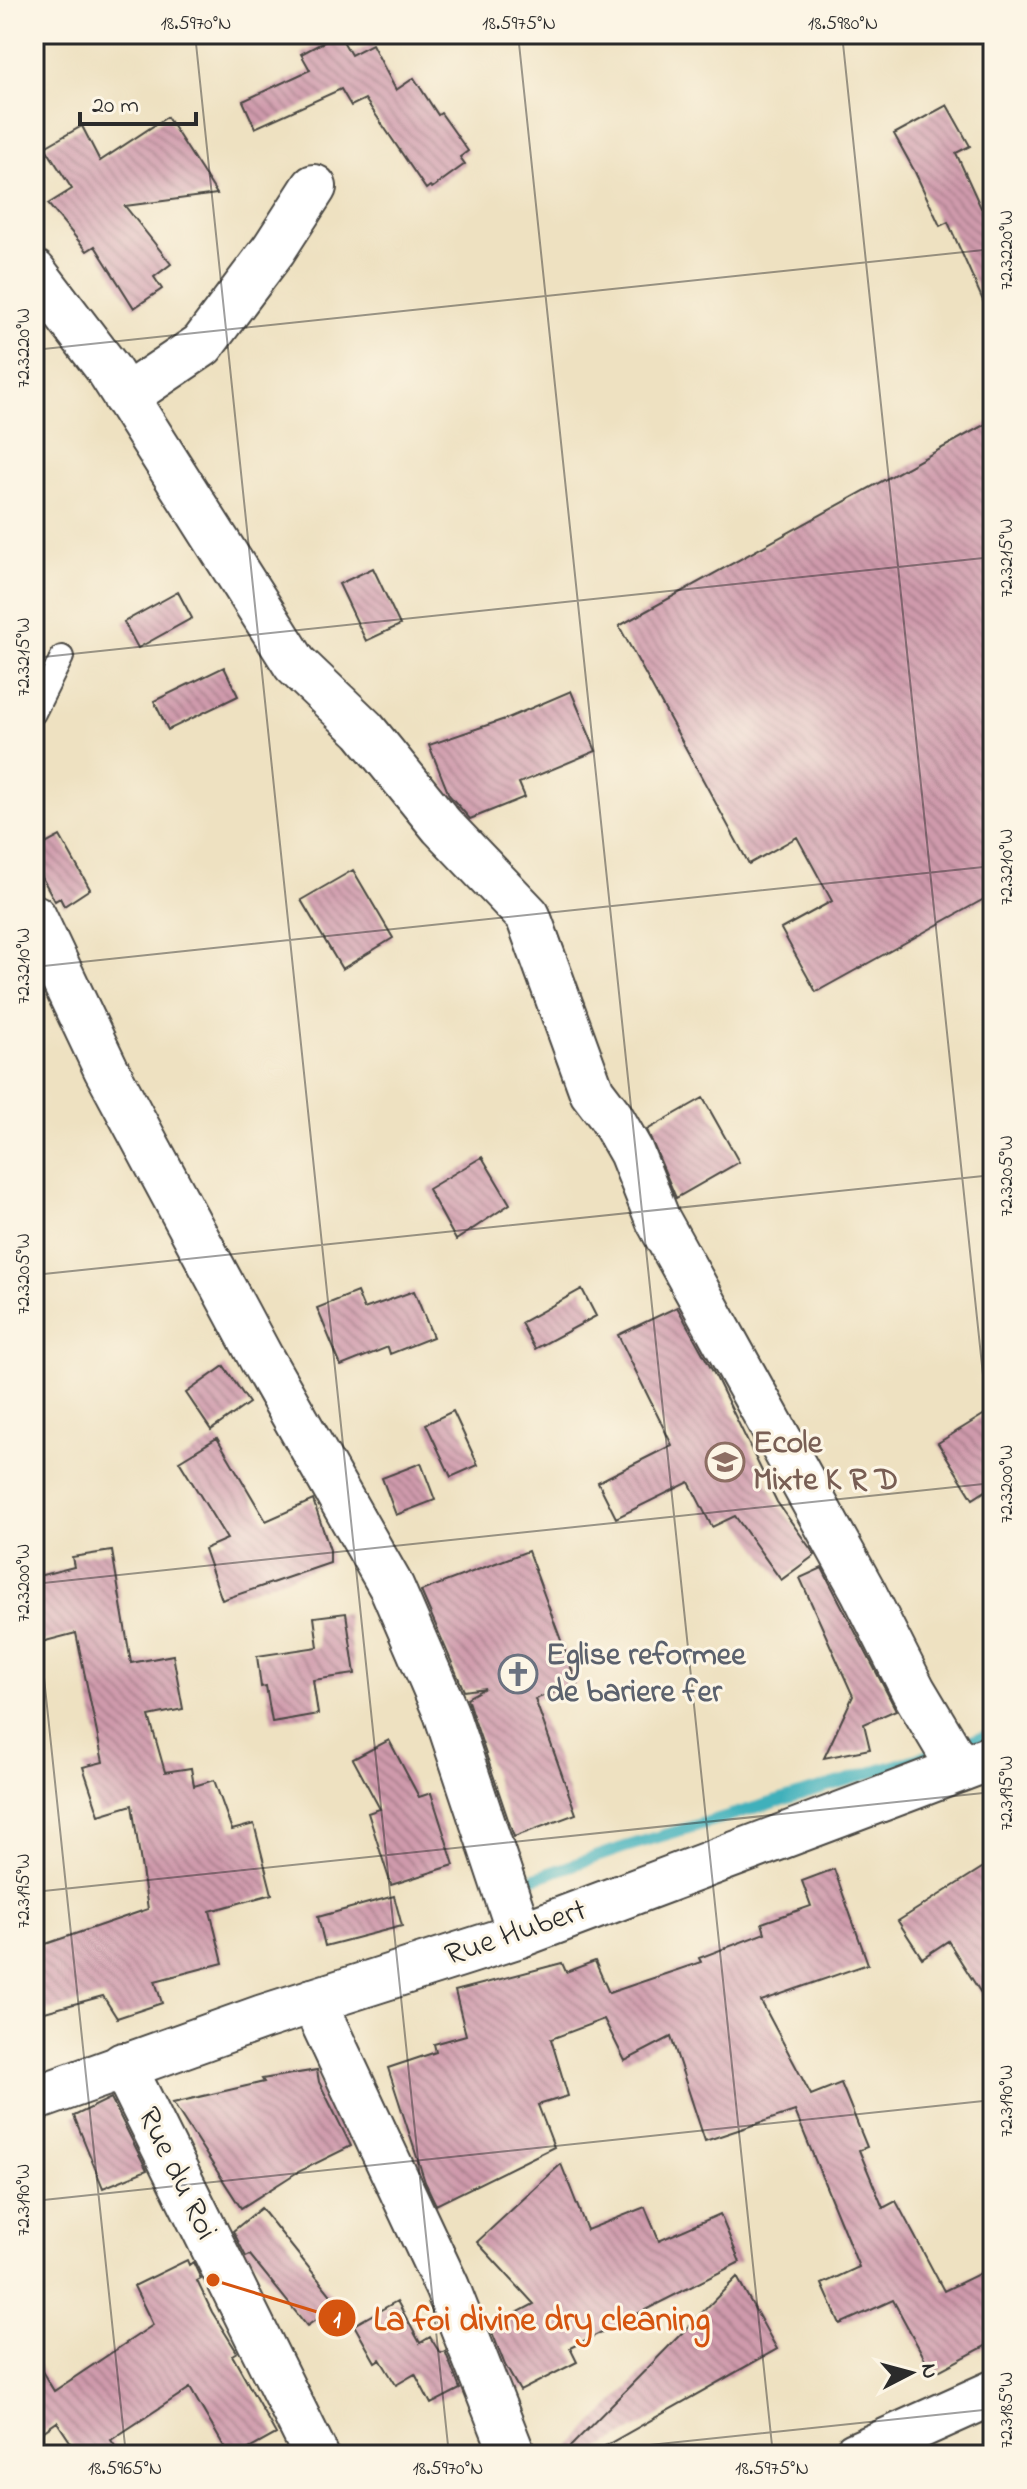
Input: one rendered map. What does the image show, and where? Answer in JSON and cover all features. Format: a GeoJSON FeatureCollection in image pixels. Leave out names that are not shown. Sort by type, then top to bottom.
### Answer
{"type":"FeatureCollection","features":[{"type":"Feature","properties":{"kind":"street"},"geometry":{"type":"LineString","coordinates":[[125,397],[202,345],[274,249],[314,187]]}},
{"type":"Feature","properties":{"kind":"street"},"geometry":{"type":"LineString","coordinates":[[34,272],[125,397],[295,664],[364,730],[442,826],[528,916],[592,1092],[631,1152],[658,1220],[863,1591],[913,1690],[976,1763]]}},
{"type":"Feature","properties":{"kind":"street"},"geometry":{"type":"LineString","coordinates":[[34,917],[50,988],[106,1069],[261,1358],[392,1588],[446,1713],[520,1935]]}},
{"type":"Feature","properties":{"kind":"street","name":"Rue Hubert"},"geometry":{"type":"LineString","coordinates":[[34,2099],[123,2065],[520,1935],[976,1763]]}},
{"type":"Feature","properties":{"kind":"street"},"geometry":{"type":"LineString","coordinates":[[313,2001],[447,2287],[513,2455]]}},
{"type":"Feature","properties":{"kind":"street","name":"Rue du Roi"},"geometry":{"type":"LineString","coordinates":[[123,2065],[316,2455]]}},
{"type":"Feature","properties":{"kind":"street"},"geometry":{"type":"LineString","coordinates":[[855,2455],[993,2393]]}},
{"type":"Feature","properties":{"kind":"lane"},"geometry":{"type":"LineString","coordinates":[[34,713],[62,657]]}},
{"type":"Feature","properties":{"kind":"building"},"geometry":{"type":"Polygon","coordinates":[[[339,34],[351,55],[372,44],[396,90],[414,78],[438,115],[441,113],[468,151],[460,157],[465,164],[426,189],[365,99],[351,106],[341,89],[255,128],[243,101],[310,70],[301,54],[339,34]]]}},
{"type":"Feature","properties":{"kind":"building"},"geometry":{"type":"Polygon","coordinates":[[[947,105],[970,146],[956,153],[981,208],[993,202],[993,323],[948,222],[940,226],[894,134],[947,105]]]}},
{"type":"Feature","properties":{"kind":"building"},"geometry":{"type":"Polygon","coordinates":[[[167,117],[217,194],[125,206],[171,264],[154,277],[162,289],[134,308],[95,246],[87,251],[48,204],[72,189],[45,147],[82,126],[100,161],[167,117]]]}},
{"type":"Feature","properties":{"kind":"building"},"geometry":{"type":"Polygon","coordinates":[[[993,420],[993,894],[816,992],[781,929],[832,901],[797,837],[749,864],[619,626],[993,420]]]}},
{"type":"Feature","properties":{"kind":"building"},"geometry":{"type":"Polygon","coordinates":[[[373,568],[400,625],[366,641],[339,584],[373,568]]]}},
{"type":"Feature","properties":{"kind":"building"},"geometry":{"type":"Polygon","coordinates":[[[178,592],[192,618],[138,648],[124,622],[178,592]]]}},
{"type":"Feature","properties":{"kind":"building"},"geometry":{"type":"Polygon","coordinates":[[[224,667],[238,696],[168,730],[154,701],[224,667]]]}},
{"type":"Feature","properties":{"kind":"building"},"geometry":{"type":"Polygon","coordinates":[[[571,691],[596,751],[519,783],[525,797],[470,819],[449,795],[429,745],[508,718],[571,691]]]}},
{"type":"Feature","properties":{"kind":"building"},"geometry":{"type":"Polygon","coordinates":[[[60,836],[90,889],[64,906],[60,898],[55,901],[34,863],[34,850],[60,836]]]}},
{"type":"Feature","properties":{"kind":"building"},"geometry":{"type":"Polygon","coordinates":[[[353,870],[393,938],[342,969],[301,900],[353,870]]]}},
{"type":"Feature","properties":{"kind":"building"},"geometry":{"type":"Polygon","coordinates":[[[703,1098],[739,1162],[676,1198],[647,1130],[703,1098]]]}},
{"type":"Feature","properties":{"kind":"building"},"geometry":{"type":"Polygon","coordinates":[[[482,1157],[510,1204],[456,1240],[428,1189],[482,1157]]]}},
{"type":"Feature","properties":{"kind":"building"},"geometry":{"type":"Polygon","coordinates":[[[582,1289],[596,1316],[535,1349],[521,1323],[582,1289]]]}},
{"type":"Feature","properties":{"kind":"building"},"geometry":{"type":"Polygon","coordinates":[[[414,1291],[433,1337],[390,1354],[388,1347],[341,1366],[317,1308],[357,1292],[364,1309],[414,1291]]]}},
{"type":"Feature","properties":{"kind":"building"},"geometry":{"type":"Polygon","coordinates":[[[677,1307],[717,1379],[777,1502],[815,1555],[781,1580],[735,1516],[712,1527],[689,1482],[616,1518],[598,1482],[672,1445],[618,1335],[677,1307]]]}},
{"type":"Feature","properties":{"kind":"building"},"geometry":{"type":"Polygon","coordinates":[[[224,1366],[249,1403],[211,1430],[186,1393],[224,1366]]]}},
{"type":"Feature","properties":{"kind":"building"},"geometry":{"type":"Polygon","coordinates":[[[993,1409],[993,1486],[973,1499],[938,1443],[993,1409]]]}},
{"type":"Feature","properties":{"kind":"building"},"geometry":{"type":"Polygon","coordinates":[[[453,1411],[478,1465],[451,1477],[426,1424],[453,1411]]]}},
{"type":"Feature","properties":{"kind":"building"},"geometry":{"type":"Polygon","coordinates":[[[217,1438],[266,1521],[313,1500],[330,1550],[330,1563],[222,1600],[204,1549],[227,1539],[179,1461],[217,1438]]]}},
{"type":"Feature","properties":{"kind":"building"},"geometry":{"type":"Polygon","coordinates":[[[421,1463],[435,1500],[396,1515],[382,1478],[421,1463]]]}},
{"type":"Feature","properties":{"kind":"building"},"geometry":{"type":"Polygon","coordinates":[[[112,1551],[131,1663],[173,1655],[183,1709],[149,1716],[165,1772],[191,1768],[194,1786],[214,1780],[232,1830],[254,1824],[272,1894],[210,1911],[223,1963],[155,1981],[162,2003],[117,2018],[103,1996],[34,2015],[34,1948],[148,1909],[132,1805],[99,1815],[83,1767],[103,1762],[76,1633],[34,1644],[34,1577],[74,1567],[72,1557],[112,1551]]]}},
{"type":"Feature","properties":{"kind":"building"},"geometry":{"type":"Polygon","coordinates":[[[528,1551],[577,1684],[535,1699],[576,1814],[514,1837],[467,1698],[485,1688],[464,1691],[421,1591],[528,1551]]]}},
{"type":"Feature","properties":{"kind":"building"},"geometry":{"type":"Polygon","coordinates":[[[822,1568],[896,1710],[864,1724],[870,1749],[824,1758],[853,1696],[800,1578],[822,1568]]]}},
{"type":"Feature","properties":{"kind":"building"},"geometry":{"type":"Polygon","coordinates":[[[346,1613],[355,1674],[313,1680],[318,1714],[272,1722],[266,1686],[261,1687],[257,1656],[318,1647],[314,1617],[346,1613]]]}},
{"type":"Feature","properties":{"kind":"building"},"geometry":{"type":"Polygon","coordinates":[[[389,1740],[419,1797],[431,1793],[454,1865],[391,1885],[368,1813],[380,1809],[353,1759],[389,1740]]]}},
{"type":"Feature","properties":{"kind":"building"},"geometry":{"type":"Polygon","coordinates":[[[993,1861],[993,2012],[948,1941],[922,1958],[898,1921],[993,1861]]]}},
{"type":"Feature","properties":{"kind":"building"},"geometry":{"type":"Polygon","coordinates":[[[834,1869],[868,1964],[761,2001],[811,2095],[841,2083],[867,2147],[859,2150],[883,2208],[896,2201],[944,2291],[993,2267],[993,2342],[933,2374],[893,2300],[840,2324],[822,2284],[859,2267],[795,2111],[705,2141],[671,2037],[625,2061],[604,2019],[551,2039],[568,2096],[538,2105],[554,2147],[436,2205],[425,2182],[388,2068],[436,2052],[434,2044],[466,2035],[455,1991],[562,1963],[566,1972],[595,1961],[609,1993],[701,1962],[699,1958],[765,1933],[762,1923],[811,1906],[802,1881],[834,1869]]]}},
{"type":"Feature","properties":{"kind":"building"},"geometry":{"type":"Polygon","coordinates":[[[394,1896],[402,1926],[325,1946],[318,1917],[394,1896]]]}},
{"type":"Feature","properties":{"kind":"building"},"geometry":{"type":"Polygon","coordinates":[[[317,2070],[319,2082],[351,2146],[296,2173],[241,2208],[173,2103],[264,2082],[262,2079],[317,2070]]]}},
{"type":"Feature","properties":{"kind":"building"},"geometry":{"type":"Polygon","coordinates":[[[111,2098],[147,2170],[103,2188],[74,2116],[111,2098]]]}},
{"type":"Feature","properties":{"kind":"building"},"geometry":{"type":"Polygon","coordinates":[[[561,2164],[587,2230],[645,2207],[659,2241],[720,2214],[740,2262],[570,2348],[577,2362],[520,2391],[505,2365],[490,2327],[534,2304],[477,2242],[561,2164]]]}},
{"type":"Feature","properties":{"kind":"building"},"geometry":{"type":"Polygon","coordinates":[[[261,2208],[338,2304],[307,2326],[250,2255],[246,2257],[233,2231],[261,2208]]]}},
{"type":"Feature","properties":{"kind":"building"},"geometry":{"type":"Polygon","coordinates":[[[187,2260],[189,2265],[193,2262],[201,2279],[197,2281],[212,2312],[237,2352],[232,2355],[276,2434],[238,2455],[229,2455],[190,2388],[111,2440],[121,2455],[79,2455],[57,2422],[34,2438],[34,2358],[54,2391],[153,2325],[134,2286],[187,2260]]]}},
{"type":"Feature","properties":{"kind":"building"},"geometry":{"type":"Polygon","coordinates":[[[737,2277],[777,2349],[589,2455],[562,2455],[737,2277]]]}},
{"type":"Feature","properties":{"kind":"building"},"geometry":{"type":"Polygon","coordinates":[[[397,2301],[420,2343],[430,2337],[440,2353],[445,2351],[460,2389],[431,2404],[415,2374],[396,2385],[380,2359],[375,2362],[354,2325],[397,2301]]]}},
{"type":"Feature","properties":{"kind":"waterway"},"geometry":{"type":"LineString","coordinates":[[969,1742],[993,1734]]}},
{"type":"Feature","properties":{"kind":"waterway"},"geometry":{"type":"LineString","coordinates":[[535,1878],[622,1848],[930,1755]]}},
{"type":"Feature","properties":{"kind":"place","name":"Ecole Mixte K R D"},"geometry":{"type":"Point","coordinates":[725,1462]}},
{"type":"Feature","properties":{"kind":"place","name":"Eglise reformee de bariere fer"},"geometry":{"type":"Point","coordinates":[518,1674]}},
{"type":"Feature","properties":{"kind":"place","name":"La foi divine dry cleaning"},"geometry":{"type":"Point","coordinates":[213,2280]}}]}
